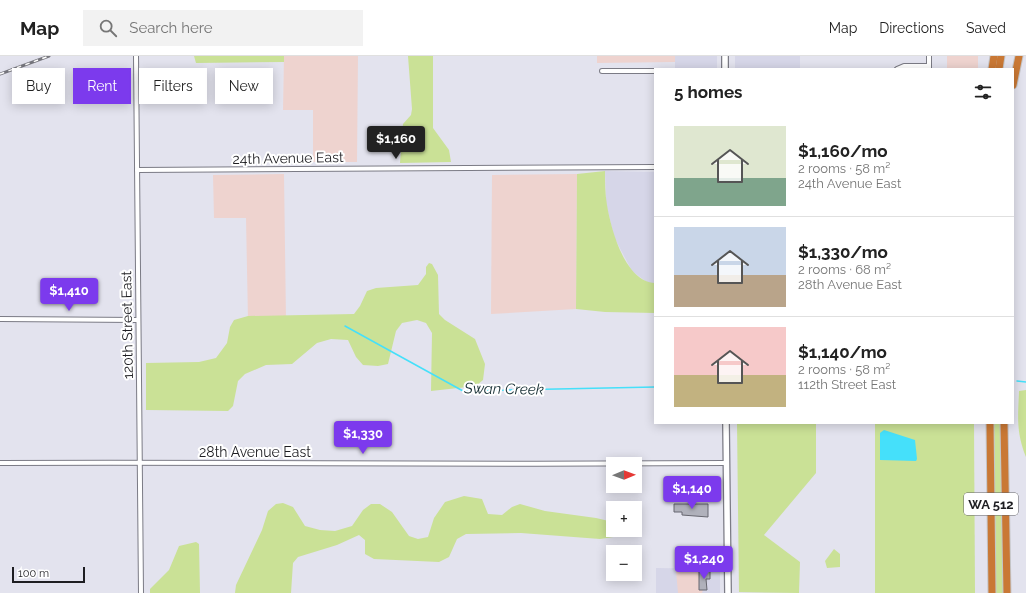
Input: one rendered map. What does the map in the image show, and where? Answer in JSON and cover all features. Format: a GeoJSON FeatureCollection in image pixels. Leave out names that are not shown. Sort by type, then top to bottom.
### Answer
{"type":"FeatureCollection","features":[{"type":"Feature","properties":{"kind":"highway"},"geometry":{"type":"LineString","coordinates":[[992,68],[994,56]]}},
{"type":"Feature","properties":{"kind":"highway"},"geometry":{"type":"LineString","coordinates":[[999,68],[1001,56]]}},
{"type":"Feature","properties":{"kind":"highway"},"geometry":{"type":"LineString","coordinates":[[1013,68],[1015,56]]}},
{"type":"Feature","properties":{"kind":"highway"},"geometry":{"type":"LineString","coordinates":[[1014,80],[1019,56]]}},
{"type":"Feature","properties":{"kind":"highway","name":"WA 512"},"geometry":{"type":"LineString","coordinates":[[990,424],[992,593]]}},
{"type":"Feature","properties":{"kind":"highway","name":"WA 512"},"geometry":{"type":"LineString","coordinates":[[1004,424],[1007,593]]}},
{"type":"Feature","properties":{"kind":"main road"},"geometry":{"type":"LineString","coordinates":[[726,56],[726,68]]}},
{"type":"Feature","properties":{"kind":"main road"},"geometry":{"type":"LineString","coordinates":[[726,424],[728,593]]}},
{"type":"Feature","properties":{"kind":"street","name":"120th Street East"},"geometry":{"type":"LineString","coordinates":[[136,56],[141,593]]}},
{"type":"Feature","properties":{"kind":"street"},"geometry":{"type":"LineString","coordinates":[[899,68],[904,66],[929,68],[929,56]]}},
{"type":"Feature","properties":{"kind":"street"},"geometry":{"type":"LineString","coordinates":[[602,72],[654,71]]}},
{"type":"Feature","properties":{"kind":"street","name":"24th Avenue East"},"geometry":{"type":"LineString","coordinates":[[137,170],[654,166]]}},
{"type":"Feature","properties":{"kind":"street"},"geometry":{"type":"LineString","coordinates":[[0,319],[138,320]]}},
{"type":"Feature","properties":{"kind":"street","name":"28th Avenue East"},"geometry":{"type":"LineString","coordinates":[[0,463],[726,463]]}},
{"type":"Feature","properties":{"kind":"shaded area"},"geometry":{"type":"Polygon","coordinates":[[[284,56],[358,56],[357,162],[313,162],[313,110],[283,110],[284,56]]]}},
{"type":"Feature","properties":{"kind":"shaded area"},"geometry":{"type":"Polygon","coordinates":[[[597,56],[675,56],[675,62],[597,63],[597,56]]]}},
{"type":"Feature","properties":{"kind":"shaded area"},"geometry":{"type":"Polygon","coordinates":[[[675,56],[717,56],[717,68],[675,68],[675,56]]]}},
{"type":"Feature","properties":{"kind":"shaded area"},"geometry":{"type":"Polygon","coordinates":[[[735,56],[800,56],[800,68],[735,68],[735,56]]]}},
{"type":"Feature","properties":{"kind":"shaded area"},"geometry":{"type":"Polygon","coordinates":[[[947,56],[978,56],[978,68],[947,68],[947,56]]]}},
{"type":"Feature","properties":{"kind":"shaded area"},"geometry":{"type":"Polygon","coordinates":[[[605,171],[654,172],[654,283],[648,283],[632,271],[614,237],[606,203],[605,171]]]}},
{"type":"Feature","properties":{"kind":"shaded area"},"geometry":{"type":"Polygon","coordinates":[[[284,174],[286,320],[248,320],[246,218],[214,218],[213,175],[284,174]]]}},
{"type":"Feature","properties":{"kind":"shaded area"},"geometry":{"type":"Polygon","coordinates":[[[577,174],[576,309],[491,314],[492,175],[577,174]]]}},
{"type":"Feature","properties":{"kind":"shaded area"},"geometry":{"type":"Polygon","coordinates":[[[656,568],[720,569],[720,593],[656,593],[656,568]]]}},
{"type":"Feature","properties":{"kind":"shaded area"},"geometry":{"type":"Polygon","coordinates":[[[699,569],[699,590],[703,590],[702,593],[678,593],[676,571],[699,569]]]}},
{"type":"Feature","properties":{"kind":"green space"},"geometry":{"type":"Polygon","coordinates":[[[194,56],[284,56],[284,62],[196,63],[194,56]]]}},
{"type":"Feature","properties":{"kind":"green space"},"geometry":{"type":"Polygon","coordinates":[[[408,56],[433,56],[433,128],[449,150],[451,162],[400,163],[403,124],[411,115],[412,109],[408,56]]]}},
{"type":"Feature","properties":{"kind":"green space"},"geometry":{"type":"Polygon","coordinates":[[[605,171],[605,192],[607,205],[616,240],[621,253],[635,274],[644,280],[654,283],[654,313],[605,312],[576,309],[577,174],[605,171]]]}},
{"type":"Feature","properties":{"kind":"green space"},"geometry":{"type":"Polygon","coordinates":[[[429,263],[432,264],[438,275],[439,314],[445,320],[475,339],[485,364],[483,380],[476,386],[431,391],[432,333],[426,323],[417,320],[402,323],[396,331],[388,364],[378,366],[363,365],[356,357],[348,340],[331,339],[317,343],[292,364],[266,365],[245,374],[238,381],[233,406],[228,411],[146,410],[146,363],[199,362],[216,358],[227,343],[230,327],[234,320],[248,316],[354,314],[360,306],[367,291],[376,288],[418,285],[426,274],[426,267],[429,263]]]}},
{"type":"Feature","properties":{"kind":"green space"},"geometry":{"type":"Polygon","coordinates":[[[1026,390],[1026,457],[1019,432],[1018,417],[1019,391],[1026,390]]]}},
{"type":"Feature","properties":{"kind":"green space"},"geometry":{"type":"Polygon","coordinates":[[[737,424],[816,424],[816,473],[764,535],[800,562],[799,593],[739,592],[737,424]]]}},
{"type":"Feature","properties":{"kind":"green space"},"geometry":{"type":"Polygon","coordinates":[[[875,424],[974,424],[975,593],[875,593],[875,424]]]}},
{"type":"Feature","properties":{"kind":"green space"},"geometry":{"type":"Polygon","coordinates":[[[994,424],[1000,424],[1003,593],[996,593],[994,424]]]}},
{"type":"Feature","properties":{"kind":"green space"},"geometry":{"type":"Polygon","coordinates":[[[464,496],[482,499],[488,514],[502,515],[512,507],[520,504],[545,511],[596,518],[606,520],[606,537],[613,537],[600,539],[521,533],[466,534],[457,539],[449,557],[439,562],[374,559],[365,554],[365,540],[359,535],[337,545],[298,557],[293,563],[291,593],[235,593],[236,585],[262,530],[268,511],[276,504],[283,503],[293,507],[305,526],[320,530],[335,531],[352,526],[363,510],[371,504],[380,504],[392,512],[409,536],[418,539],[428,537],[434,518],[445,502],[464,496]]]}},
{"type":"Feature","properties":{"kind":"green space"},"geometry":{"type":"Polygon","coordinates":[[[196,542],[199,544],[200,593],[150,593],[150,589],[169,570],[179,546],[196,542]]]}},
{"type":"Feature","properties":{"kind":"green space"},"geometry":{"type":"Polygon","coordinates":[[[834,549],[840,554],[840,567],[827,568],[825,561],[834,549]]]}},
{"type":"Feature","properties":{"kind":"water"},"geometry":{"type":"Polygon","coordinates":[[[884,430],[915,440],[916,461],[880,460],[880,433],[884,430]]]}},
{"type":"Feature","properties":{"kind":"building"},"geometry":{"type":"Polygon","coordinates":[[[674,504],[708,504],[708,517],[682,515],[682,512],[674,512],[674,504]]]}},
{"type":"Feature","properties":{"kind":"building"},"geometry":{"type":"Polygon","coordinates":[[[710,571],[710,579],[706,579],[707,590],[699,590],[699,572],[710,571]]]}},
{"type":"Feature","properties":{"kind":"waterway","name":"Swan Creek"},"geometry":{"type":"LineString","coordinates":[[345,326],[463,391],[654,387]]}},
{"type":"Feature","properties":{"kind":"waterway","name":"Swan Creek"},"geometry":{"type":"LineString","coordinates":[[1017,381],[1026,382]]}},
{"type":"Feature","properties":{"kind":"railway"},"geometry":{"type":"LineString","coordinates":[[0,74],[49,56]]}}]}
